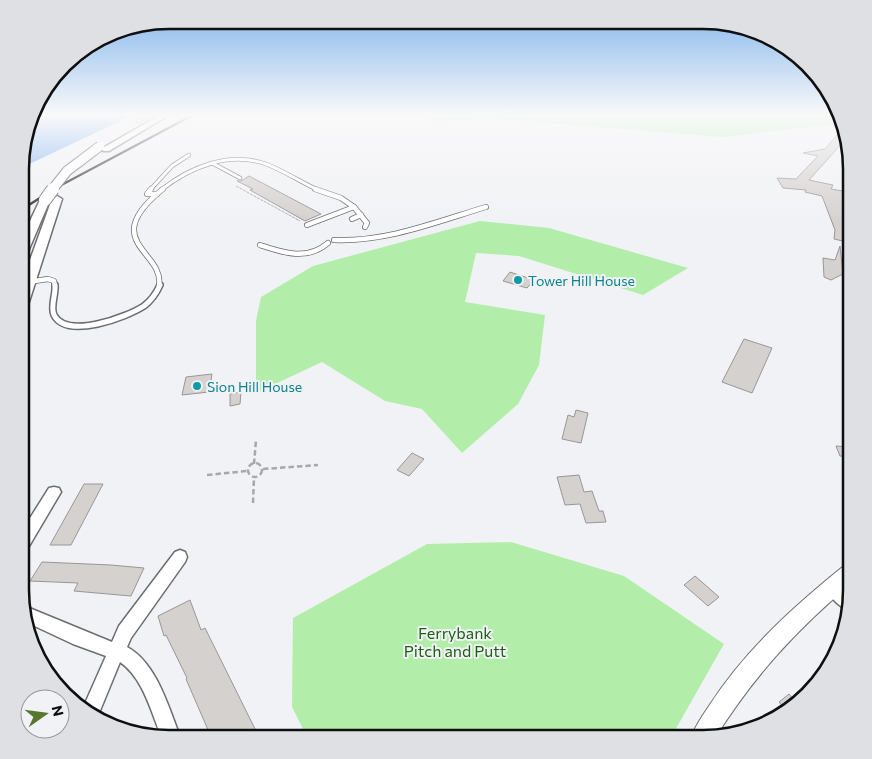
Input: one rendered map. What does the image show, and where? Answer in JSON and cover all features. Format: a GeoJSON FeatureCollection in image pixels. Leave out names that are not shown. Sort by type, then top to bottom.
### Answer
{"type":"FeatureCollection","features":[{"type":"Feature","properties":{"kind":"main road"},"geometry":{"type":"LineString","coordinates":[[29,236],[45,200],[66,171],[99,150]]}},
{"type":"Feature","properties":{"kind":"main road"},"geometry":{"type":"LineString","coordinates":[[29,272],[57,199],[75,174],[100,150]]}},
{"type":"Feature","properties":{"kind":"street"},"geometry":{"type":"LineString","coordinates":[[29,533],[54,492]]}},
{"type":"Feature","properties":{"kind":"street"},"geometry":{"type":"LineString","coordinates":[[92,708],[116,651],[139,611],[180,557]]}},
{"type":"Feature","properties":{"kind":"street"},"geometry":{"type":"LineString","coordinates":[[707,730],[733,690],[755,664],[791,625],[843,579]]}},
{"type":"Feature","properties":{"kind":"street"},"geometry":{"type":"LineString","coordinates":[[833,587],[843,597]]}},
{"type":"Feature","properties":{"kind":"street"},"geometry":{"type":"LineString","coordinates":[[31,615],[79,638],[116,651],[136,663],[146,677],[168,730]]}},
{"type":"Feature","properties":{"kind":"lane"},"geometry":{"type":"LineString","coordinates":[[157,194],[146,194],[172,166],[188,155]]}},
{"type":"Feature","properties":{"kind":"lane"},"geometry":{"type":"LineString","coordinates":[[29,282],[54,281],[57,288],[53,309],[55,316],[62,322],[74,325],[94,325],[114,320],[149,303],[157,294],[160,280],[155,268],[135,242],[134,229],[140,214],[157,194],[184,175],[212,163],[239,159],[259,162],[326,195],[346,200],[367,223],[364,227]]}},
{"type":"Feature","properties":{"kind":"lane"},"geometry":{"type":"LineString","coordinates":[[212,163],[240,178]]}},
{"type":"Feature","properties":{"kind":"lane"},"geometry":{"type":"LineString","coordinates":[[307,225],[354,207]]}},
{"type":"Feature","properties":{"kind":"lane"},"geometry":{"type":"LineString","coordinates":[[334,240],[350,242],[371,239],[486,207]]}},
{"type":"Feature","properties":{"kind":"lane"},"geometry":{"type":"LineString","coordinates":[[352,219],[361,216]]}},
{"type":"Feature","properties":{"kind":"lane"},"geometry":{"type":"LineString","coordinates":[[260,246],[281,253],[295,254],[317,251],[328,243]]}},
{"type":"Feature","properties":{"kind":"path"},"geometry":{"type":"LineString","coordinates":[[240,178],[229,182],[307,225]]}},
{"type":"Feature","properties":{"kind":"path"},"geometry":{"type":"LineString","coordinates":[[254,464],[256,440]]}},
{"type":"Feature","properties":{"kind":"path"},"geometry":{"type":"LineString","coordinates":[[207,475],[246,471],[254,464],[260,464],[263,469]]}},
{"type":"Feature","properties":{"kind":"path"},"geometry":{"type":"LineString","coordinates":[[246,471],[254,476],[261,473],[263,469],[318,465]]}},
{"type":"Feature","properties":{"kind":"path"},"geometry":{"type":"LineString","coordinates":[[253,503],[254,476]]}},
{"type":"Feature","properties":{"kind":"green space"},"geometry":{"type":"Polygon","coordinates":[[[480,221],[549,228],[688,268],[643,295],[519,256],[476,253],[465,302],[545,315],[539,365],[518,404],[462,453],[422,409],[385,401],[322,362],[256,393],[256,321],[261,297],[313,266],[480,221]]]}},
{"type":"Feature","properties":{"kind":"green space","name":"Ferrybank Pitch and Putt"},"geometry":{"type":"Polygon","coordinates":[[[511,542],[624,576],[724,644],[675,730],[304,730],[292,707],[293,618],[427,544],[511,542]]]}},
{"type":"Feature","properties":{"kind":"water"},"geometry":{"type":"Polygon","coordinates":[[[30,150],[58,150],[29,164],[30,150]]]}},
{"type":"Feature","properties":{"kind":"building"},"geometry":{"type":"Polygon","coordinates":[[[836,150],[809,180],[833,185],[831,189],[843,191],[843,241],[834,239],[835,230],[822,196],[805,192],[806,190],[783,188],[777,178],[796,179],[818,156],[803,153],[836,150]]]}},
{"type":"Feature","properties":{"kind":"building"},"geometry":{"type":"Polygon","coordinates":[[[249,176],[321,214],[305,221],[237,181],[241,181],[249,176]]]}},
{"type":"Feature","properties":{"kind":"building"},"geometry":{"type":"Polygon","coordinates":[[[840,246],[843,274],[831,280],[824,277],[823,258],[835,260],[840,246]]]}},
{"type":"Feature","properties":{"kind":"building","name":"Tower Hill House"},"geometry":{"type":"Polygon","coordinates":[[[510,272],[534,280],[527,288],[503,281],[510,272]]]}},
{"type":"Feature","properties":{"kind":"building"},"geometry":{"type":"Polygon","coordinates":[[[744,339],[772,348],[752,393],[722,382],[744,339]]]}},
{"type":"Feature","properties":{"kind":"building","name":"Sion Hill House"},"geometry":{"type":"Polygon","coordinates":[[[212,374],[209,392],[182,395],[186,377],[212,374]]]}},
{"type":"Feature","properties":{"kind":"building"},"geometry":{"type":"Polygon","coordinates":[[[241,392],[240,404],[230,406],[230,394],[241,392]]]}},
{"type":"Feature","properties":{"kind":"building"},"geometry":{"type":"Polygon","coordinates":[[[576,410],[588,413],[581,443],[562,439],[568,415],[574,417],[576,410]]]}},
{"type":"Feature","properties":{"kind":"building"},"geometry":{"type":"Polygon","coordinates":[[[836,446],[843,446],[843,456],[840,456],[836,446]]]}},
{"type":"Feature","properties":{"kind":"building"},"geometry":{"type":"Polygon","coordinates":[[[412,453],[424,459],[409,476],[397,470],[412,453]]]}},
{"type":"Feature","properties":{"kind":"building"},"geometry":{"type":"Polygon","coordinates":[[[579,475],[584,492],[592,491],[599,511],[603,511],[606,522],[586,523],[580,504],[565,505],[557,477],[579,475]]]}},
{"type":"Feature","properties":{"kind":"building"},"geometry":{"type":"Polygon","coordinates":[[[84,484],[103,484],[71,545],[50,545],[84,484]]]}},
{"type":"Feature","properties":{"kind":"building"},"geometry":{"type":"Polygon","coordinates":[[[42,562],[144,568],[131,596],[74,591],[78,583],[30,581],[42,562]]]}},
{"type":"Feature","properties":{"kind":"building"},"geometry":{"type":"Polygon","coordinates":[[[695,576],[719,597],[708,606],[684,585],[695,576]]]}},
{"type":"Feature","properties":{"kind":"building"},"geometry":{"type":"Polygon","coordinates":[[[190,600],[201,630],[205,628],[256,730],[208,730],[187,678],[166,635],[164,636],[158,616],[190,600]]]}},
{"type":"Feature","properties":{"kind":"building"},"geometry":{"type":"Polygon","coordinates":[[[789,694],[792,698],[782,705],[779,702],[789,694]]]}},
{"type":"Feature","properties":{"kind":"railway"},"geometry":{"type":"LineString","coordinates":[[52,190],[126,150]]}},
{"type":"Feature","properties":{"kind":"railway"},"geometry":{"type":"LineString","coordinates":[[29,205],[54,189]]}},
{"type":"Feature","properties":{"kind":"place","name":"Tower Hill House"},"geometry":{"type":"Point","coordinates":[518,280]}},
{"type":"Feature","properties":{"kind":"place","name":"Sion Hill House"},"geometry":{"type":"Point","coordinates":[197,386]}}]}
